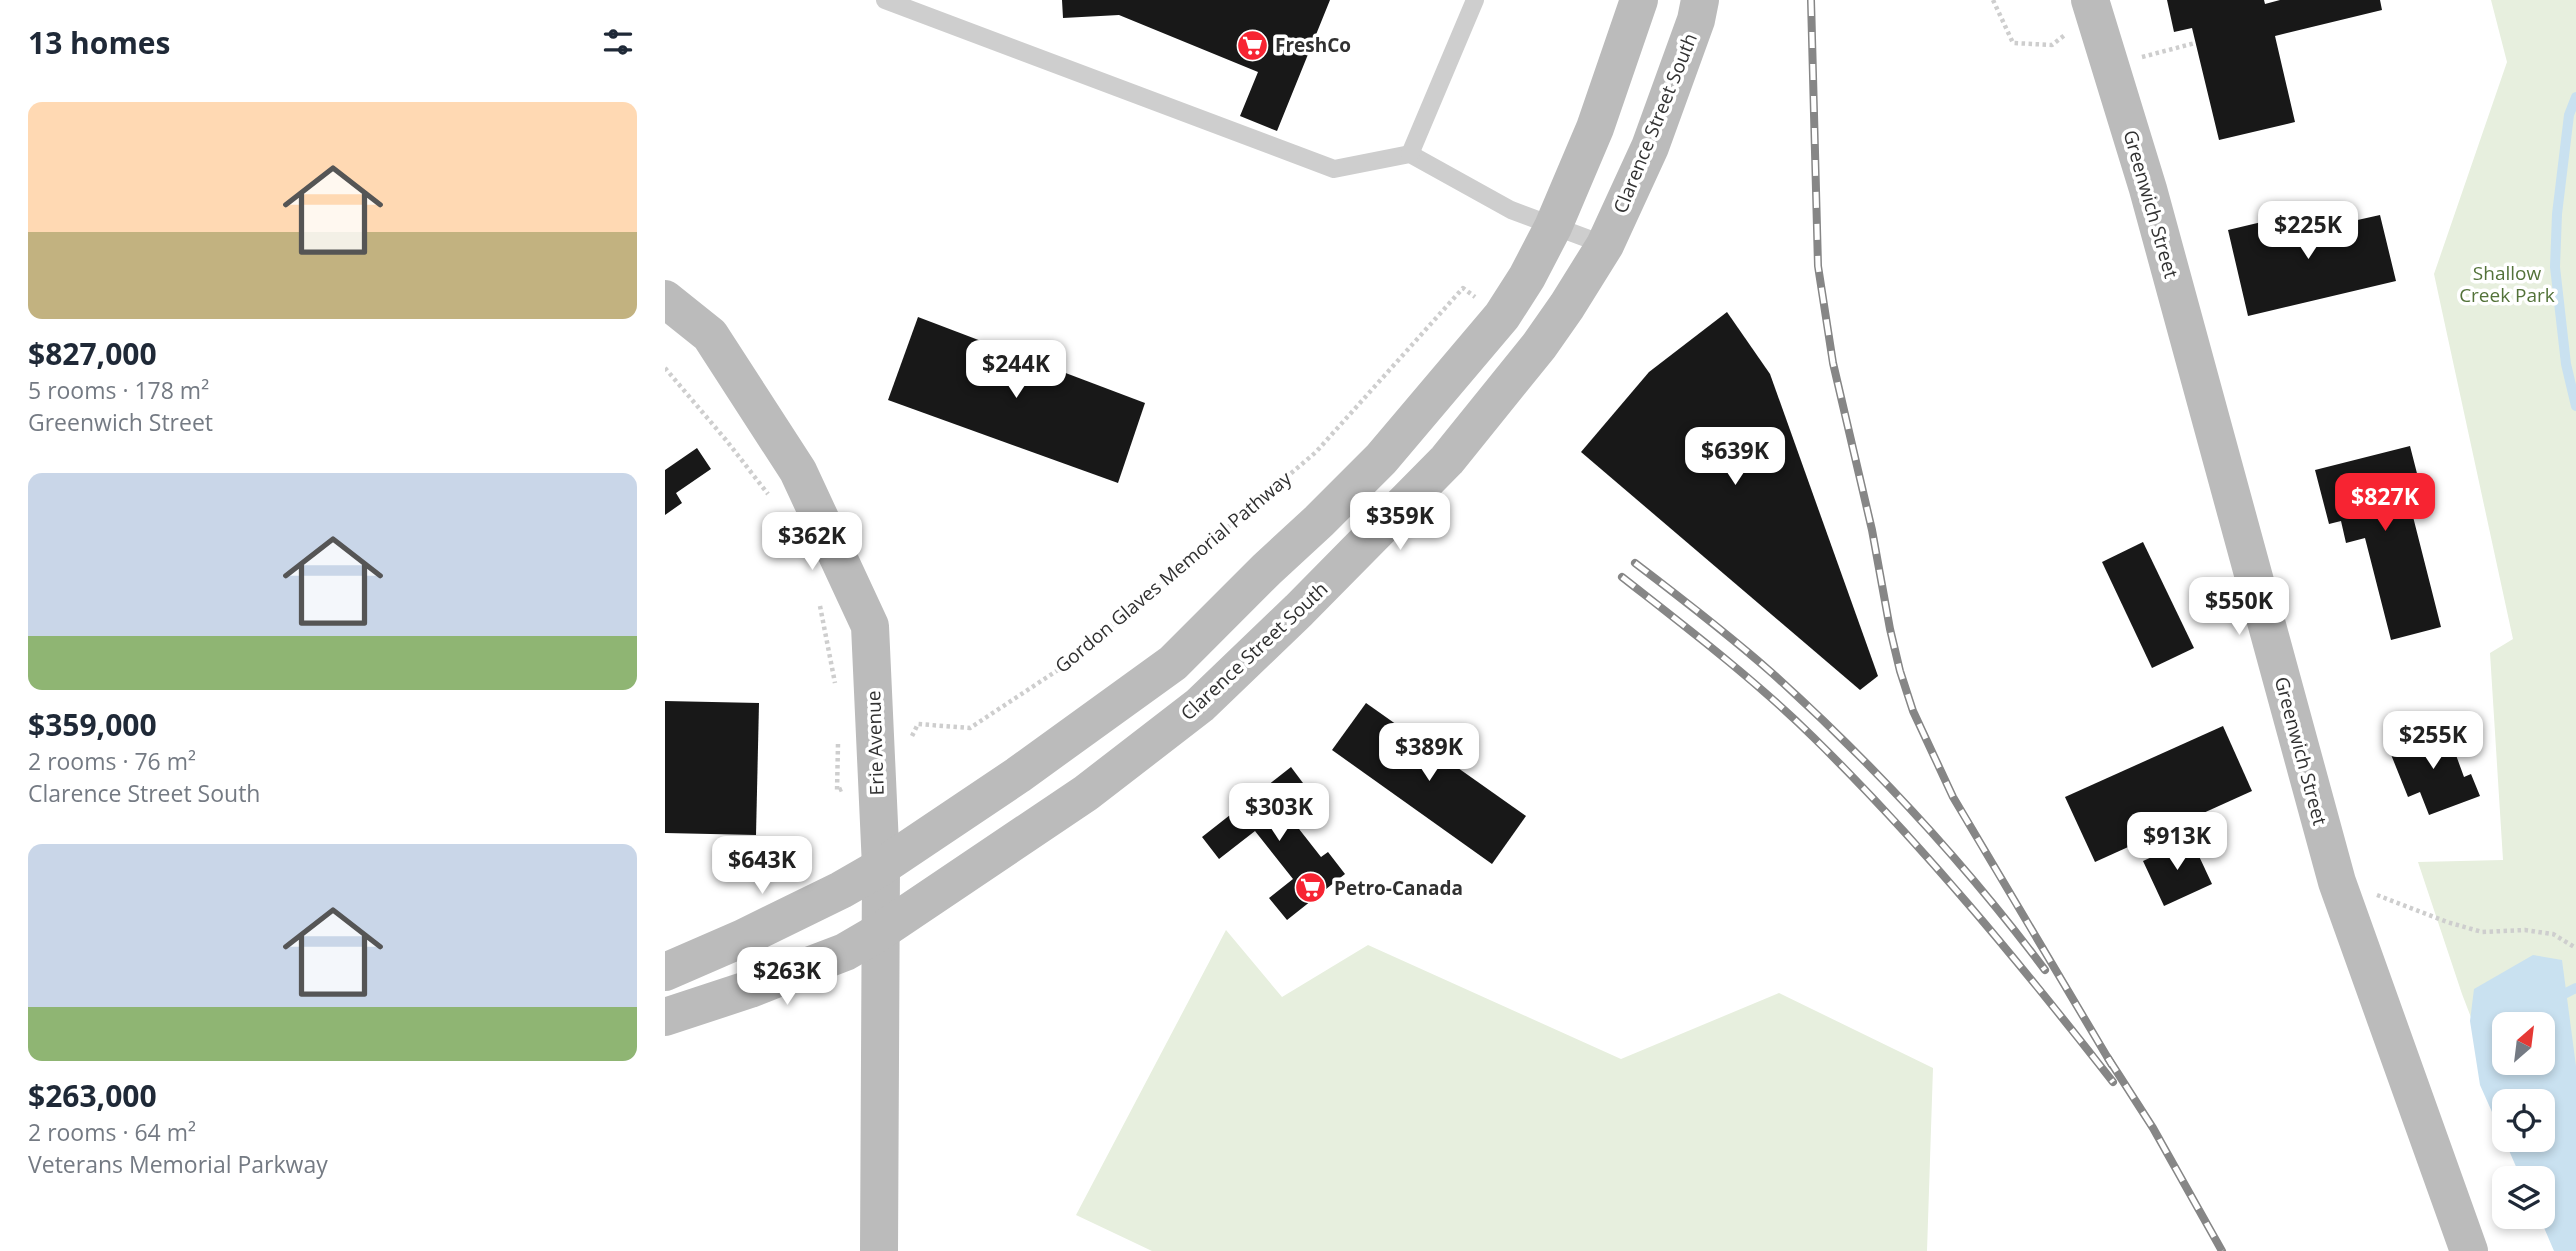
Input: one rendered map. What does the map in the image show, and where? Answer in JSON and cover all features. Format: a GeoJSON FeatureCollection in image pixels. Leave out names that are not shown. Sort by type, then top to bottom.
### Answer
{"type":"FeatureCollection","features":[{"type":"Feature","properties":{"kind":"main road"},"geometry":{"type":"LineString","coordinates":[[665,972],[741,939],[881,867],[1018,775],[1173,663],[1381,459],[1502,316],[1527,277],[1553,227],[1595,128],[1639,0]]}},
{"type":"Feature","properties":{"kind":"main road","name":"Clarence Street South"},"geometry":{"type":"LineString","coordinates":[[665,1017],[810,966],[845,952],[881,932],[1086,793],[1210,695],[1353,559],[1447,460],[1539,346],[1605,246],[1650,147],[1696,20],[1700,0]]}},
{"type":"Feature","properties":{"kind":"main road","name":"Greenwich Street"},"geometry":{"type":"LineString","coordinates":[[2091,7],[2148,189],[2337,882],[2469,1251]]}},
{"type":"Feature","properties":{"kind":"main road","name":"Erie Avenue"},"geometry":{"type":"LineString","coordinates":[[665,299],[710,335],[798,471],[870,626],[881,867],[879,1251]]}},
{"type":"Feature","properties":{"kind":"lane"},"geometry":{"type":"LineString","coordinates":[[885,0],[1334,169],[1410,154],[1511,210],[1605,246]]}},
{"type":"Feature","properties":{"kind":"lane"},"geometry":{"type":"LineString","coordinates":[[1410,154],[1475,0]]}},
{"type":"Feature","properties":{"kind":"path"},"geometry":{"type":"LineString","coordinates":[[1993,0],[2013,43],[2052,45],[2091,7]]}},
{"type":"Feature","properties":{"kind":"path"},"geometry":{"type":"LineString","coordinates":[[2109,66],[2195,43]]}},
{"type":"Feature","properties":{"kind":"path"},"geometry":{"type":"LineString","coordinates":[[665,368],[726,440],[771,499]]}},
{"type":"Feature","properties":{"kind":"path","name":"Gordon Glaves Memorial Pathway"},"geometry":{"type":"LineString","coordinates":[[837,732],[837,791],[893,772],[918,724],[970,728],[1067,664],[1316,452],[1370,391]]}},
{"type":"Feature","properties":{"kind":"path"},"geometry":{"type":"LineString","coordinates":[[818,598],[827,632],[835,694]]}},
{"type":"Feature","properties":{"kind":"path"},"geometry":{"type":"LineString","coordinates":[[2337,882],[2482,932],[2525,930],[2553,934],[2576,948]]}},
{"type":"Feature","properties":{"kind":"green space","name":"Shallow Creek Park"},"geometry":{"type":"Polygon","coordinates":[[[2491,0],[2576,0],[2576,1251],[2555,1205],[2555,1166],[2543,1166],[2543,1152],[2555,1152],[2555,1089],[2499,1089],[2493,1075],[2555,1075],[2555,1012],[2492,1012],[2492,1072],[2462,994],[2418,862],[2503,860],[2490,653],[2513,639],[2434,274],[2507,62],[2491,0]]]}},
{"type":"Feature","properties":{"kind":"green space"},"geometry":{"type":"Polygon","coordinates":[[[1226,930],[1282,997],[1368,945],[1621,1059],[1779,993],[1933,1068],[1927,1251],[1152,1251],[1076,1215],[1226,930]]]}},
{"type":"Feature","properties":{"kind":"water"},"geometry":{"type":"Polygon","coordinates":[[[2533,955],[2562,960],[2576,1066],[2576,1251],[2554,1251],[2545,1229],[2555,1229],[2555,1166],[2516,1166],[2510,1152],[2555,1152],[2555,1089],[2492,1089],[2492,1112],[2480,1085],[2470,1021],[2474,989],[2533,955]]]}},
{"type":"Feature","properties":{"kind":"building","name":"FreshCo"},"geometry":{"type":"Polygon","coordinates":[[[1062,0],[1330,0],[1277,131],[1240,116],[1258,72],[1119,15],[1063,18],[1062,0]]]}},
{"type":"Feature","properties":{"kind":"building"},"geometry":{"type":"Polygon","coordinates":[[[2167,0],[2264,0],[2265,4],[2280,0],[2380,0],[2382,10],[2275,36],[2295,122],[2219,140],[2192,28],[2174,32],[2167,0]]]}},
{"type":"Feature","properties":{"kind":"building"},"geometry":{"type":"Polygon","coordinates":[[[2304,212],[2308,231],[2380,215],[2396,281],[2248,316],[2228,230],[2304,212]]]}},
{"type":"Feature","properties":{"kind":"building"},"geometry":{"type":"Polygon","coordinates":[[[1727,312],[1770,374],[1878,676],[1860,690],[1581,452],[1649,372],[1727,312]]]}},
{"type":"Feature","properties":{"kind":"building"},"geometry":{"type":"Polygon","coordinates":[[[918,317],[1145,403],[1118,483],[888,400],[918,317]]]}},
{"type":"Feature","properties":{"kind":"building"},"geometry":{"type":"Polygon","coordinates":[[[2410,446],[2421,489],[2407,493],[2441,627],[2391,640],[2365,538],[2346,543],[2341,521],[2329,524],[2315,470],[2410,446]]]}},
{"type":"Feature","properties":{"kind":"building"},"geometry":{"type":"Polygon","coordinates":[[[697,448],[711,469],[676,493],[682,503],[665,515],[665,470],[697,448]]]}},
{"type":"Feature","properties":{"kind":"building"},"geometry":{"type":"Polygon","coordinates":[[[2143,542],[2194,648],[2152,668],[2102,562],[2143,542]]]}},
{"type":"Feature","properties":{"kind":"building"},"geometry":{"type":"Polygon","coordinates":[[[665,701],[759,703],[756,835],[665,833],[665,701]]]}},
{"type":"Feature","properties":{"kind":"building"},"geometry":{"type":"Polygon","coordinates":[[[1366,703],[1526,816],[1492,864],[1332,750],[1366,703]]]}},
{"type":"Feature","properties":{"kind":"building"},"geometry":{"type":"Polygon","coordinates":[[[2445,725],[2464,777],[2471,774],[2480,796],[2429,815],[2420,792],[2408,797],[2388,747],[2445,725]]]}},
{"type":"Feature","properties":{"kind":"building"},"geometry":{"type":"Polygon","coordinates":[[[2223,726],[2252,791],[2095,862],[2065,797],[2223,726]]]}},
{"type":"Feature","properties":{"kind":"building"},"geometry":{"type":"Polygon","coordinates":[[[1291,767],[1306,787],[1281,806],[1321,857],[1328,852],[1345,874],[1287,920],[1269,898],[1293,879],[1255,831],[1219,859],[1202,837],[1291,767]]]}},
{"type":"Feature","properties":{"kind":"building"},"geometry":{"type":"Polygon","coordinates":[[[2191,839],[2212,884],[2164,906],[2143,861],[2191,839]]]}},
{"type":"Feature","properties":{"kind":"waterway"},"geometry":{"type":"LineString","coordinates":[[2576,97],[2569,115],[2557,214],[2555,267],[2566,364],[2576,406]]}},
{"type":"Feature","properties":{"kind":"waterway"},"geometry":{"type":"LineString","coordinates":[[2554,999],[2576,988]]}},
{"type":"Feature","properties":{"kind":"railway"},"geometry":{"type":"LineString","coordinates":[[1811,0],[1818,266],[1833,363],[1872,530],[1900,671],[1913,711],[1953,797],[2112,1065]]}},
{"type":"Feature","properties":{"kind":"railway"},"geometry":{"type":"LineString","coordinates":[[1635,563],[1755,659],[1845,742],[1949,852],[2045,970]]}},
{"type":"Feature","properties":{"kind":"railway"},"geometry":{"type":"LineString","coordinates":[[1622,577],[1720,654],[1767,695],[1813,737],[1893,819],[1969,905],[2113,1082]]}},
{"type":"Feature","properties":{"kind":"railway"},"geometry":{"type":"LineString","coordinates":[[2108,1058],[2153,1128],[2222,1251]]}},
{"type":"Feature","properties":{"kind":"place","name":"FreshCo"},"geometry":{"type":"Point","coordinates":[1252,45]}},
{"type":"Feature","properties":{"kind":"place","name":"Petro-Canada"},"geometry":{"type":"Point","coordinates":[1311,888]}}]}
